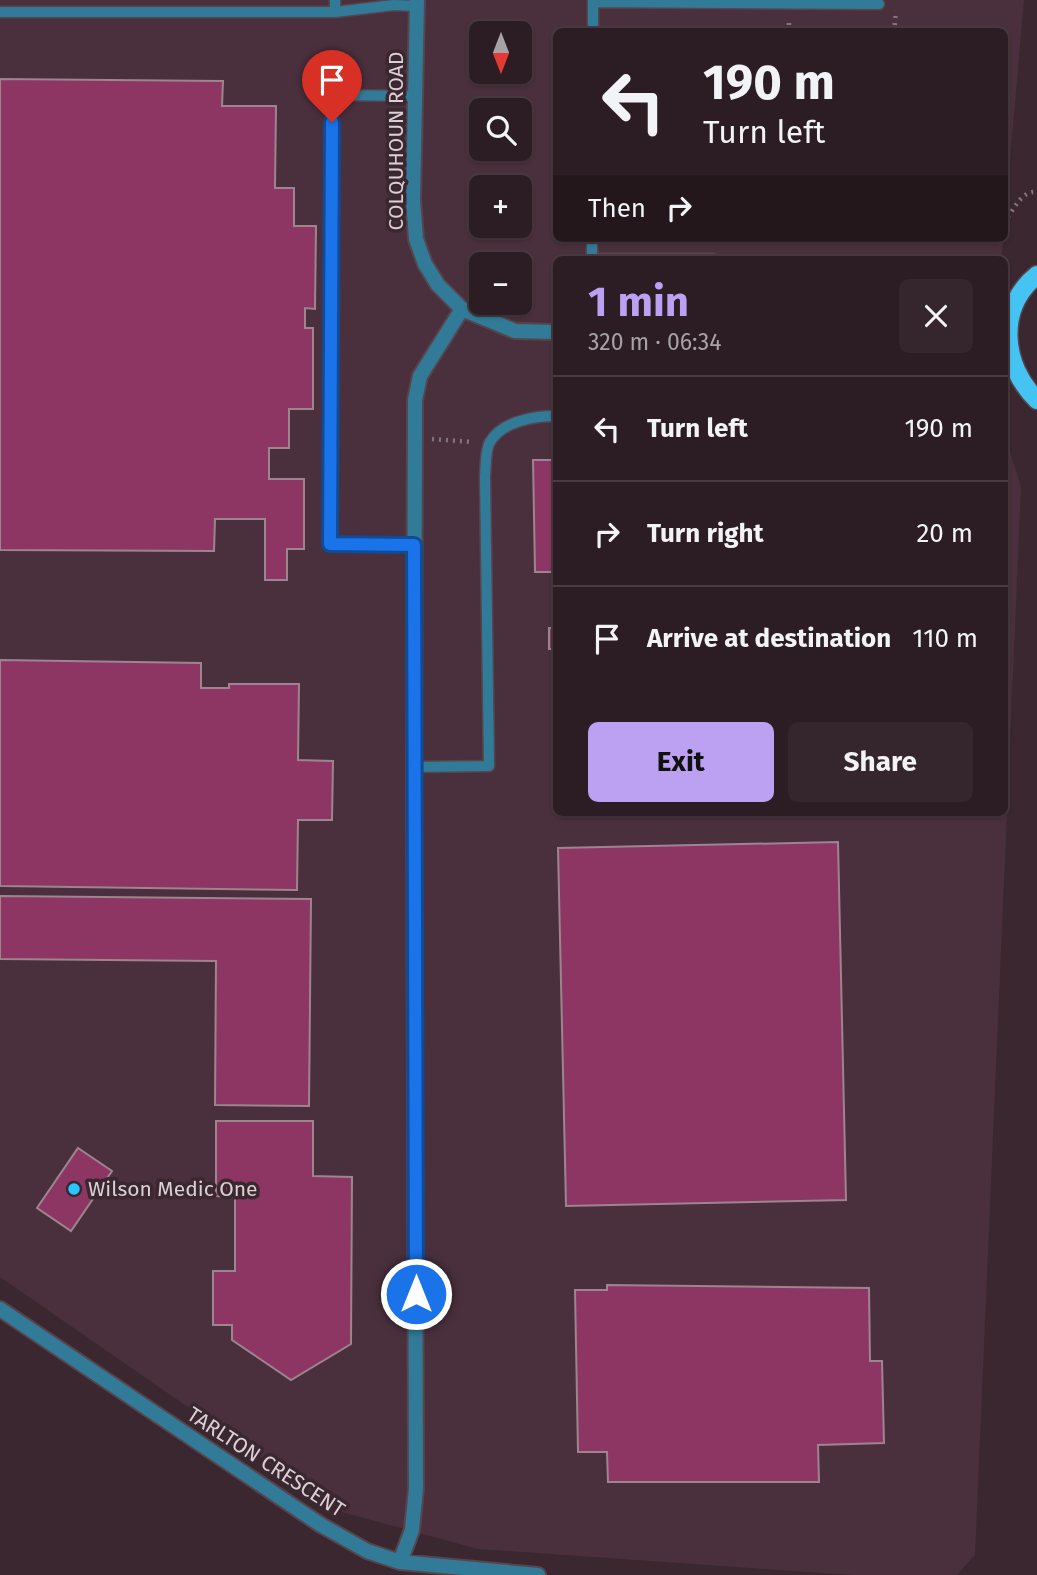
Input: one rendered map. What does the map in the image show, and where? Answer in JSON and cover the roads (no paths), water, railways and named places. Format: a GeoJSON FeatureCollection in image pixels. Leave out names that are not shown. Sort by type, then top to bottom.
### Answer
{"type":"FeatureCollection","features":[{"type":"Feature","properties":{"kind":"main road"},"geometry":{"type":"LineString","coordinates":[[1037,275],[1013,294],[1008,331],[1010,370],[1037,400]]}},
{"type":"Feature","properties":{"kind":"street","name":"COLQUHOUN ROAD"},"geometry":{"type":"LineString","coordinates":[[417,3],[413,200],[416,239],[425,264],[438,285],[462,309]]}},
{"type":"Feature","properties":{"kind":"street"},"geometry":{"type":"LineString","coordinates":[[400,1562],[412,1530],[416,1488],[416,388],[462,309],[515,331],[553,332]]}},
{"type":"Feature","properties":{"kind":"street","name":"TARLTON CRESCENT"},"geometry":{"type":"LineString","coordinates":[[0,1309],[321,1525],[367,1551],[400,1562],[538,1575]]}},
{"type":"Feature","properties":{"kind":"lane"},"geometry":{"type":"LineString","coordinates":[[335,0],[335,12]]}},
{"type":"Feature","properties":{"kind":"lane"},"geometry":{"type":"LineString","coordinates":[[593,28],[593,1],[880,4]]}},
{"type":"Feature","properties":{"kind":"lane"},"geometry":{"type":"LineString","coordinates":[[0,12],[335,12],[417,3]]}},
{"type":"Feature","properties":{"kind":"lane"},"geometry":{"type":"LineString","coordinates":[[414,545],[330,544],[332,95],[416,96]]}},
{"type":"Feature","properties":{"kind":"lane"},"geometry":{"type":"LineString","coordinates":[[414,767],[489,766],[485,476],[489,443],[516,423],[538,416],[553,416]]}},
{"type":"Feature","properties":{"kind":"place","name":"Wilson Medic One"},"geometry":{"type":"Point","coordinates":[74,1189]}}]}
